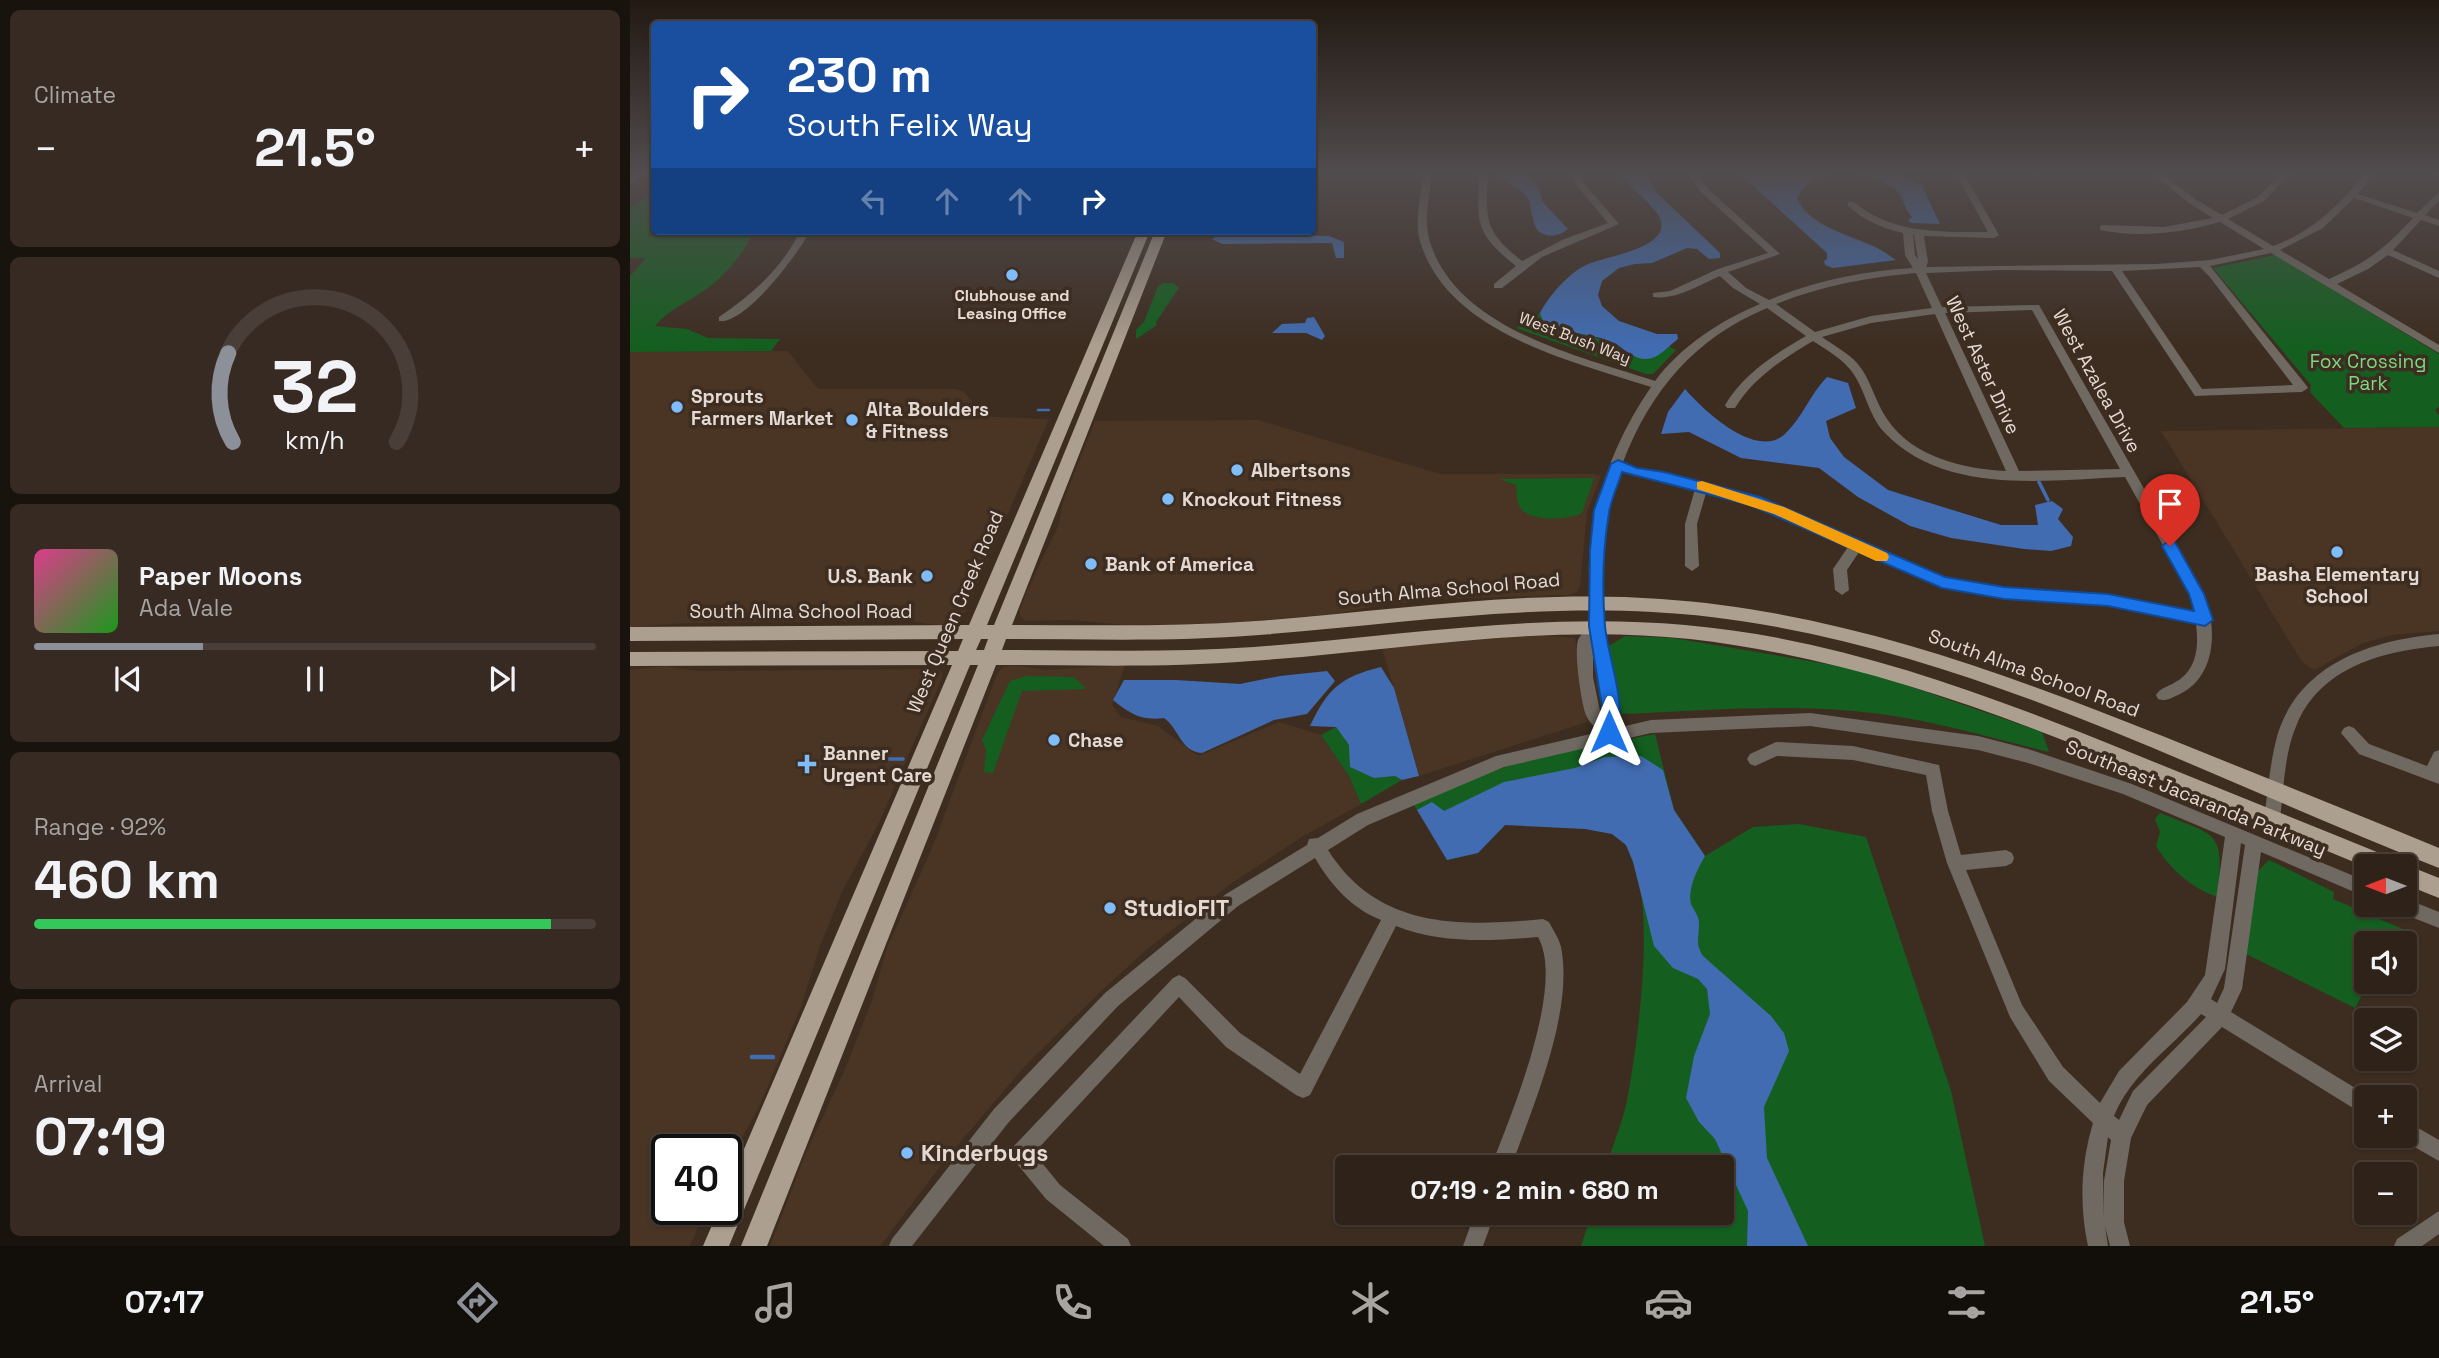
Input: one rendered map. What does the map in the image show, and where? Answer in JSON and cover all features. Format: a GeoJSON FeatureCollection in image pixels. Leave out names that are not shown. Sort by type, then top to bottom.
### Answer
{"type":"FeatureCollection","features":[{"type":"Feature","properties":{"kind":"main road","name":"West Queen Creek Road"},"geometry":{"type":"LineString","coordinates":[[716,1246],[1142,235]]}},
{"type":"Feature","properties":{"kind":"main road"},"geometry":{"type":"LineString","coordinates":[[754,1246],[1159,235]]}},
{"type":"Feature","properties":{"kind":"main road"},"geometry":{"type":"LineString","coordinates":[[1048,513],[1041,512],[1038,507],[1053,446]]}},
{"type":"Feature","properties":{"kind":"main road","name":"South Alma School Road"},"geometry":{"type":"LineString","coordinates":[[630,634],[1225,631],[1473,606],[1596,602],[1732,613],[1831,630],[1899,648],[2010,684],[2439,858]]}},
{"type":"Feature","properties":{"kind":"main road"},"geometry":{"type":"LineString","coordinates":[[630,659],[1222,656],[1486,630],[1597,626],[1664,629],[1732,637],[1808,651],[1903,674],[2000,708],[2358,854]]}},
{"type":"Feature","properties":{"kind":"main road"},"geometry":{"type":"LineString","coordinates":[[2417,879],[2439,888]]}},
{"type":"Feature","properties":{"kind":"street","name":"West Bush Way"},"geometry":{"type":"LineString","coordinates":[[1425,230],[1426,243],[1437,268],[1460,297],[1493,322],[1523,338],[1657,385]]}},
{"type":"Feature","properties":{"kind":"street"},"geometry":{"type":"LineString","coordinates":[[1487,230],[1499,249],[1520,264]]}},
{"type":"Feature","properties":{"kind":"street"},"geometry":{"type":"LineString","coordinates":[[1498,286],[1520,264],[1565,241],[1598,230]]}},
{"type":"Feature","properties":{"kind":"street"},"geometry":{"type":"LineString","coordinates":[[1657,296],[1672,294],[1722,271],[1774,254],[1748,230]]}},
{"type":"Feature","properties":{"kind":"street"},"geometry":{"type":"LineString","coordinates":[[1913,231],[1994,235],[1991,230]]}},
{"type":"Feature","properties":{"kind":"street"},"geometry":{"type":"LineString","coordinates":[[2132,230],[2151,230]]}},
{"type":"Feature","properties":{"kind":"street"},"geometry":{"type":"LineString","coordinates":[[2241,230],[2439,350]]}},
{"type":"Feature","properties":{"kind":"street"},"geometry":{"type":"LineString","coordinates":[[1609,732],[1593,714],[1586,677],[1585,641],[1597,626],[1599,524],[1605,498],[1618,464],[1657,385],[1683,357],[1712,334],[1767,303],[1839,281],[1920,270],[2115,268],[2202,264],[2274,250],[2314,230]]}},
{"type":"Feature","properties":{"kind":"street"},"geometry":{"type":"LineString","coordinates":[[2330,283],[2364,267],[2387,251],[2405,230]]}},
{"type":"Feature","properties":{"kind":"street","name":"West Aster Drive"},"geometry":{"type":"LineString","coordinates":[[1913,231],[1914,252],[1920,270],[2014,474]]}},
{"type":"Feature","properties":{"kind":"street"},"geometry":{"type":"LineString","coordinates":[[723,319],[754,299],[782,266],[802,235]]}},
{"type":"Feature","properties":{"kind":"street"},"geometry":{"type":"LineString","coordinates":[[2387,251],[2439,275]]}},
{"type":"Feature","properties":{"kind":"street"},"geometry":{"type":"LineString","coordinates":[[2115,268],[2199,393],[2302,388],[2213,274],[2202,264]]}},
{"type":"Feature","properties":{"kind":"street"},"geometry":{"type":"LineString","coordinates":[[1722,271],[1727,279],[1767,303],[1852,363],[1862,375],[1875,411],[1889,430],[1908,446],[1938,463],[1978,474],[2129,473]]}},
{"type":"Feature","properties":{"kind":"street","name":"West Azalea Drive"},"geometry":{"type":"LineString","coordinates":[[1938,308],[2035,307],[2197,594],[2205,620]]}},
{"type":"Feature","properties":{"kind":"street"},"geometry":{"type":"LineString","coordinates":[[1731,405],[1738,391],[1759,372],[1815,336],[1881,317],[1938,308]]}},
{"type":"Feature","properties":{"kind":"street"},"geometry":{"type":"LineString","coordinates":[[1618,464],[1634,472],[1702,486],[1755,501],[1921,575],[1958,587],[2108,600],[2205,620],[2204,642],[2196,672],[2187,683],[2164,695]]}},
{"type":"Feature","properties":{"kind":"street"},"geometry":{"type":"LineString","coordinates":[[1692,566],[1691,524],[1702,486]]}},
{"type":"Feature","properties":{"kind":"street"},"geometry":{"type":"LineString","coordinates":[[1842,590],[1840,569],[1856,546]]}},
{"type":"Feature","properties":{"kind":"street"},"geometry":{"type":"LineString","coordinates":[[2272,819],[2289,724],[2304,699],[2322,680],[2346,663],[2369,652],[2399,643],[2439,639]]}},
{"type":"Feature","properties":{"kind":"street","name":"Southeast Jacaranda Parkway"},"geometry":{"type":"LineString","coordinates":[[899,1246],[1007,1108],[1086,1023],[1143,969],[1192,929],[1263,876],[1315,844],[1388,805],[1443,780],[1537,748],[1609,732],[1703,720],[1804,718],[1941,736],[2010,751],[2087,774],[2354,885]]}},
{"type":"Feature","properties":{"kind":"street"},"geometry":{"type":"LineString","coordinates":[[2349,733],[2364,749],[2435,775],[2439,757]]}},
{"type":"Feature","properties":{"kind":"street"},"geometry":{"type":"LineString","coordinates":[[1755,759],[1776,749],[1853,753],[1933,770],[1940,811],[1955,863],[2017,1012],[2056,1074],[2121,1136]]}},
{"type":"Feature","properties":{"kind":"street"},"geometry":{"type":"LineString","coordinates":[[2098,1246],[2093,1173],[2104,1120],[2124,1082],[2200,1003],[2211,985],[2216,969],[2234,834]]}},
{"type":"Feature","properties":{"kind":"street"},"geometry":{"type":"LineString","coordinates":[[2120,1246],[2114,1222],[2114,1181],[2121,1136],[2132,1111],[2149,1087],[2220,1016],[2232,989],[2254,842]]}},
{"type":"Feature","properties":{"kind":"street"},"geometry":{"type":"LineString","coordinates":[[1315,844],[1347,889],[1373,908],[1392,917],[1425,926],[1460,931],[1504,933],[1543,928],[1552,945],[1552,992],[1539,1058],[1505,1155]]}},
{"type":"Feature","properties":{"kind":"street"},"geometry":{"type":"LineString","coordinates":[[1955,863],[2006,859]]}},
{"type":"Feature","properties":{"kind":"street"},"geometry":{"type":"LineString","coordinates":[[2227,887],[2247,896]]}},
{"type":"Feature","properties":{"kind":"street"},"geometry":{"type":"LineString","coordinates":[[2417,911],[2439,920]]}},
{"type":"Feature","properties":{"kind":"street"},"geometry":{"type":"LineString","coordinates":[[1121,1246],[1053,1192],[1021,1153],[1179,985],[1233,1040],[1303,1088],[1392,917]]}},
{"type":"Feature","properties":{"kind":"street"},"geometry":{"type":"LineString","coordinates":[[2221,931],[2241,940]]}},
{"type":"Feature","properties":{"kind":"street"},"geometry":{"type":"LineString","coordinates":[[2200,1003],[2354,1099]]}},
{"type":"Feature","properties":{"kind":"street"},"geometry":{"type":"LineString","coordinates":[[2417,1138],[2439,1151]]}},
{"type":"Feature","properties":{"kind":"street"},"geometry":{"type":"LineString","coordinates":[[2094,1216],[2114,1222]]}},
{"type":"Feature","properties":{"kind":"street"},"geometry":{"type":"LineString","coordinates":[[2403,1246],[2439,1221]]}},
{"type":"Feature","properties":{"kind":"street"},"geometry":{"type":"LineString","coordinates":[[1473,1246],[1481,1225]]}},
{"type":"Feature","properties":{"kind":"shaded area"},"geometry":{"type":"Polygon","coordinates":[[[788,351],[818,389],[955,389],[963,391],[972,401],[968,416],[1049,419],[965,613],[957,623],[945,626],[908,621],[686,623],[630,627],[630,352],[788,351]]]}},
{"type":"Feature","properties":{"kind":"shaded area"},"geometry":{"type":"Polygon","coordinates":[[[1258,420],[1440,474],[1601,476],[1587,512],[1580,586],[1577,592],[1568,595],[1438,599],[1334,614],[1215,624],[1126,625],[1071,620],[1026,621],[1020,617],[1027,591],[1059,524],[1063,502],[1095,421],[1258,420]]]}},
{"type":"Feature","properties":{"kind":"shaded area","name":"Basha Elementary School"},"geometry":{"type":"Polygon","coordinates":[[[2439,427],[2439,631],[2392,635],[2361,644],[2314,670],[2302,662],[2161,431],[2439,427]]]}},
{"type":"Feature","properties":{"kind":"shaded area"},"geometry":{"type":"Polygon","coordinates":[[[1539,635],[1575,638],[1587,722],[1419,776],[1382,648],[1471,637],[1539,635]]]}},
{"type":"Feature","properties":{"kind":"shaded area"},"geometry":{"type":"Polygon","coordinates":[[[1012,665],[1046,670],[1125,665],[1112,705],[1121,717],[1158,726],[1198,756],[1279,722],[1321,735],[1349,776],[1361,804],[1302,837],[1232,883],[1145,951],[1101,991],[1025,1066],[945,1160],[880,1246],[770,1246],[806,1153],[846,1067],[872,1000],[887,948],[932,848],[997,674],[1003,667],[1012,665]]]}},
{"type":"Feature","properties":{"kind":"shaded area"},"geometry":{"type":"Polygon","coordinates":[[[665,666],[697,671],[936,669],[942,672],[942,678],[880,821],[843,890],[820,946],[801,1007],[760,1105],[742,1138],[742,1134],[651,1134],[651,1225],[699,1225],[690,1246],[630,1246],[630,670],[665,666]]]}},
{"type":"Feature","properties":{"kind":"green space"},"geometry":{"type":"Polygon","coordinates":[[[630,230],[651,230],[647,236],[752,235],[739,256],[720,278],[655,326],[687,329],[708,338],[780,339],[771,351],[630,352],[630,276],[646,258],[630,258],[630,230]]]}},
{"type":"Feature","properties":{"kind":"green space","name":"Fox Crossing Park"},"geometry":{"type":"Polygon","coordinates":[[[2275,255],[2439,354],[2439,407],[2435,410],[2439,415],[2439,427],[2344,428],[2310,392],[2311,385],[2213,268],[2275,255]]]}},
{"type":"Feature","properties":{"kind":"green space"},"geometry":{"type":"Polygon","coordinates":[[[1173,283],[1179,288],[1156,322],[1157,325],[1136,339],[1136,330],[1144,322],[1158,286],[1173,283]]]}},
{"type":"Feature","properties":{"kind":"green space"},"geometry":{"type":"Polygon","coordinates":[[[1540,313],[1544,324],[1612,342],[1628,355],[1659,353],[1668,346],[1676,350],[1653,374],[1646,374],[1516,328],[1540,313]]]}},
{"type":"Feature","properties":{"kind":"green space"},"geometry":{"type":"Polygon","coordinates":[[[1594,478],[1582,513],[1549,519],[1525,512],[1518,502],[1516,485],[1500,479],[1594,478]]]}},
{"type":"Feature","properties":{"kind":"green space"},"geometry":{"type":"Polygon","coordinates":[[[1625,636],[1673,638],[1862,670],[2042,732],[2049,752],[1928,722],[1855,711],[1755,708],[1621,714],[1609,646],[1625,636]]]}},
{"type":"Feature","properties":{"kind":"green space"},"geometry":{"type":"Polygon","coordinates":[[[1026,676],[1074,677],[1086,689],[1022,691],[993,773],[984,772],[986,750],[982,740],[1010,681],[1026,676]]]}},
{"type":"Feature","properties":{"kind":"green space"},"geometry":{"type":"Polygon","coordinates":[[[1336,727],[1373,778],[1395,776],[1402,780],[1361,804],[1349,776],[1321,735],[1336,727]]]}},
{"type":"Feature","properties":{"kind":"green space"},"geometry":{"type":"Polygon","coordinates":[[[1655,734],[1674,810],[1705,856],[1753,827],[1799,824],[1866,837],[1951,1091],[1985,1246],[1581,1246],[1588,1225],[1734,1225],[1734,1155],[1610,1155],[1627,1101],[1644,958],[1639,879],[1629,850],[1612,834],[1602,831],[1560,826],[1505,825],[1478,853],[1447,860],[1438,840],[1413,804],[1528,759],[1655,734]]]}},
{"type":"Feature","properties":{"kind":"green space"},"geometry":{"type":"Polygon","coordinates":[[[2160,813],[2206,832],[2213,839],[2220,859],[2217,897],[2190,883],[2162,855],[2156,846],[2160,832],[2155,819],[2160,813]]]}},
{"type":"Feature","properties":{"kind":"green space"},"geometry":{"type":"Polygon","coordinates":[[[2269,860],[2334,892],[2333,899],[2354,908],[2354,917],[2375,917],[2405,930],[2354,931],[2354,994],[2363,994],[2355,1008],[2246,954],[2258,871],[2269,860]]]}},
{"type":"Feature","properties":{"kind":"water"},"geometry":{"type":"Polygon","coordinates":[[[1538,230],[1566,230],[1553,236],[1538,230]]]}},
{"type":"Feature","properties":{"kind":"water"},"geometry":{"type":"Polygon","coordinates":[[[1696,230],[1720,253],[1720,258],[1709,259],[1697,249],[1687,248],[1652,263],[1619,268],[1602,281],[1598,295],[1602,306],[1619,321],[1657,334],[1677,334],[1678,339],[1662,352],[1646,359],[1635,357],[1603,339],[1544,324],[1540,313],[1559,286],[1572,274],[1593,262],[1632,251],[1654,239],[1660,231],[1696,230]]]}},
{"type":"Feature","properties":{"kind":"water"},"geometry":{"type":"Polygon","coordinates":[[[1802,230],[1835,230],[1896,260],[1833,268],[1825,265],[1827,253],[1802,230]]]}},
{"type":"Feature","properties":{"kind":"water"},"geometry":{"type":"Polygon","coordinates":[[[1218,235],[1329,236],[1344,242],[1344,258],[1336,258],[1332,243],[1222,244],[1212,239],[1218,235]]]}},
{"type":"Feature","properties":{"kind":"water"},"geometry":{"type":"Polygon","coordinates":[[[1314,317],[1325,336],[1322,340],[1306,333],[1272,333],[1282,324],[1305,323],[1307,318],[1314,317]]]}},
{"type":"Feature","properties":{"kind":"water"},"geometry":{"type":"Polygon","coordinates":[[[1827,377],[1848,383],[1856,408],[1826,421],[1830,438],[1844,457],[1888,490],[2001,525],[2038,525],[2035,505],[2052,501],[2063,509],[2058,519],[2073,537],[2071,546],[2051,551],[1951,538],[1910,526],[1858,497],[1819,468],[1741,458],[1689,432],[1661,434],[1668,412],[1685,389],[1731,430],[1760,441],[1773,440],[1785,434],[1791,427],[1827,377]]]}},
{"type":"Feature","properties":{"kind":"water"},"geometry":{"type":"Polygon","coordinates":[[[1381,667],[1394,688],[1419,776],[1402,780],[1395,776],[1374,778],[1350,767],[1349,745],[1336,727],[1310,726],[1323,702],[1337,686],[1356,675],[1381,667]]]}},
{"type":"Feature","properties":{"kind":"water"},"geometry":{"type":"Polygon","coordinates":[[[1327,671],[1335,681],[1307,714],[1274,720],[1202,753],[1189,748],[1164,718],[1137,715],[1113,700],[1124,680],[1240,684],[1327,671]]]}},
{"type":"Feature","properties":{"kind":"water"},"geometry":{"type":"Polygon","coordinates":[[[1641,756],[1663,770],[1674,810],[1705,856],[1694,879],[1690,898],[1699,921],[1698,940],[1703,956],[1771,1016],[1784,1033],[1789,1051],[1764,1107],[1767,1158],[1808,1246],[1747,1246],[1748,1211],[1734,1180],[1734,1155],[1722,1155],[1715,1139],[1699,1122],[1686,1098],[1694,1056],[1710,1014],[1707,989],[1698,979],[1673,968],[1654,946],[1633,862],[1626,845],[1612,834],[1585,829],[1505,825],[1478,853],[1447,860],[1417,810],[1432,802],[1444,811],[1504,782],[1575,768],[1605,757],[1641,756]]]}},
{"type":"Feature","properties":{"kind":"waterway"},"geometry":{"type":"LineString","coordinates":[[1038,410],[1049,410]]}},
{"type":"Feature","properties":{"kind":"waterway"},"geometry":{"type":"LineString","coordinates":[[2039,482],[2048,500]]}},
{"type":"Feature","properties":{"kind":"waterway"},"geometry":{"type":"LineString","coordinates":[[887,759],[903,759]]}},
{"type":"Feature","properties":{"kind":"waterway"},"geometry":{"type":"LineString","coordinates":[[752,1057],[773,1057]]}},
{"type":"Feature","properties":{"kind":"slow traffic"},"geometry":{"type":"LineString","coordinates":[[1702,486],[1755,501],[1881,557]]}},
{"type":"Feature","properties":{"kind":"place","name":"Clubhouse and Leasing Office"},"geometry":{"type":"Point","coordinates":[1012,275]}},
{"type":"Feature","properties":{"kind":"place","name":"Sprouts Farmers Market"},"geometry":{"type":"Point","coordinates":[677,407]}},
{"type":"Feature","properties":{"kind":"place","name":"Alta Boulders & Fitness"},"geometry":{"type":"Point","coordinates":[852,420]}},
{"type":"Feature","properties":{"kind":"place","name":"Albertsons"},"geometry":{"type":"Point","coordinates":[1237,470]}},
{"type":"Feature","properties":{"kind":"place","name":"Knockout Fitness"},"geometry":{"type":"Point","coordinates":[1168,499]}},
{"type":"Feature","properties":{"kind":"place","name":"Basha Elementary School"},"geometry":{"type":"Point","coordinates":[2337,552]}},
{"type":"Feature","properties":{"kind":"place","name":"Bank of America"},"geometry":{"type":"Point","coordinates":[1091,564]}},
{"type":"Feature","properties":{"kind":"place","name":"U.S. Bank"},"geometry":{"type":"Point","coordinates":[927,576]}},
{"type":"Feature","properties":{"kind":"place","name":"Chase"},"geometry":{"type":"Point","coordinates":[1054,740]}},
{"type":"Feature","properties":{"kind":"place","name":"Banner Urgent Care"},"geometry":{"type":"Point","coordinates":[807,764]}},
{"type":"Feature","properties":{"kind":"place","name":"StudioFIT"},"geometry":{"type":"Point","coordinates":[1110,908]}},
{"type":"Feature","properties":{"kind":"place","name":"Kinderbugs"},"geometry":{"type":"Point","coordinates":[907,1153]}},
{"type":"Feature","properties":{"kind":"route"},"geometry":{"type":"LineString","coordinates":[[1609,732],[1612,713],[1605,678],[1602,641],[1597,626],[1597,550],[1602,510],[1618,464],[1634,472],[1702,486],[1755,501],[1942,583],[1986,592],[2108,600],[2205,620],[2197,594],[2170,546]]}}]}
